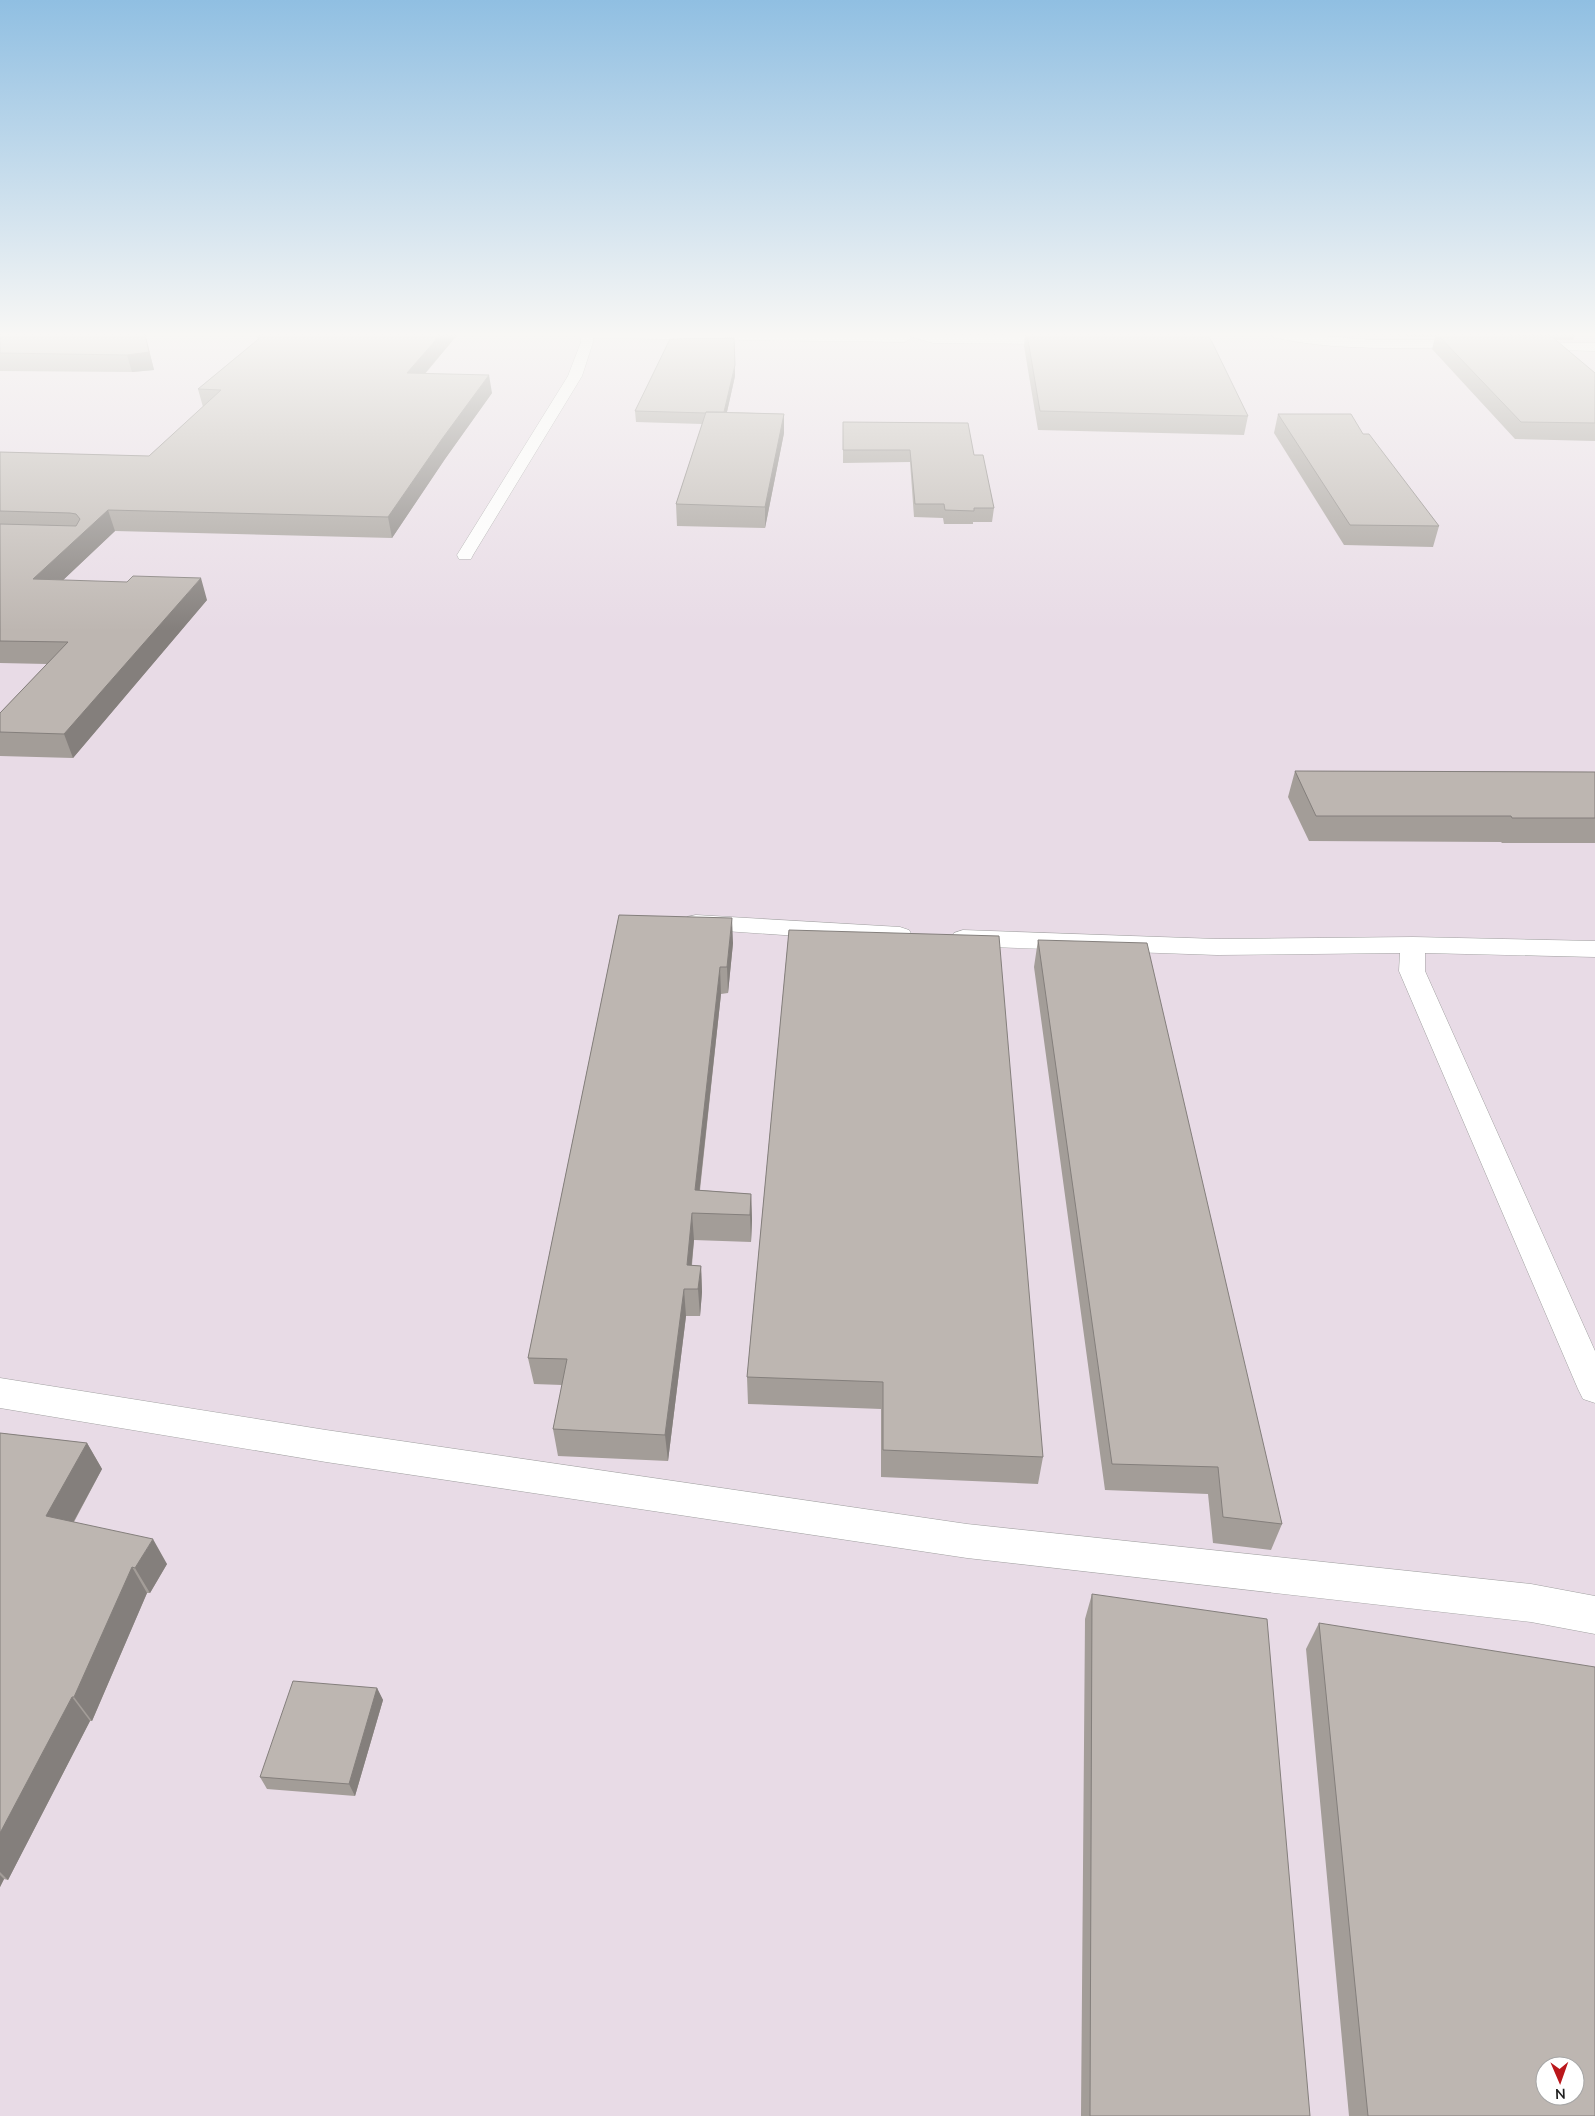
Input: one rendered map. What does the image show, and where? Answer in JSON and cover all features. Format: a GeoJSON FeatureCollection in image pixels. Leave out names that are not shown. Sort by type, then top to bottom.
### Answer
{"type":"FeatureCollection","features":[{"type":"Feature","properties":{"kind":"street"},"geometry":{"type":"LineString","coordinates":[[465,555],[540,433]]}},
{"type":"Feature","properties":{"kind":"street"},"geometry":{"type":"LineString","coordinates":[[674,920],[932,936],[1217,947],[1413,945],[1595,949]]}},
{"type":"Feature","properties":{"kind":"street"},"geometry":{"type":"LineString","coordinates":[[1413,945],[1412,971],[1595,1389]]}},
{"type":"Feature","properties":{"kind":"street"},"geometry":{"type":"LineString","coordinates":[[0,1393],[317,1444],[967,1541],[1531,1603],[1595,1614]]}},
{"type":"Feature","properties":{"kind":"shaded area"},"geometry":{"type":"Polygon","coordinates":[[[0,433],[1595,433],[1595,2116],[0,2116],[0,433]]]}},
{"type":"Feature","properties":{"kind":"building"},"geometry":{"type":"Polygon","coordinates":[[[174,433],[447,433],[388,517],[108,510],[33,579],[127,582],[133,576],[201,578],[64,734],[0,732],[0,713],[68,642],[0,641],[0,524],[76,526],[80,519],[76,514],[70,513],[0,511],[0,452],[149,456],[174,433]]]}},
{"type":"Feature","properties":{"kind":"building"},"geometry":{"type":"Polygon","coordinates":[[[699,433],[780,433],[765,507],[676,504],[699,433]]]}},
{"type":"Feature","properties":{"kind":"building"},"geometry":{"type":"Polygon","coordinates":[[[843,433],[970,433],[974,455],[983,455],[994,508],[974,508],[974,511],[945,510],[944,504],[915,504],[910,450],[843,450],[843,433]]]}},
{"type":"Feature","properties":{"kind":"building"},"geometry":{"type":"Polygon","coordinates":[[[1290,433],[1369,434],[1439,526],[1350,525],[1290,433]]]}},
{"type":"Feature","properties":{"kind":"building"},"geometry":{"type":"Polygon","coordinates":[[[1295,771],[1595,772],[1595,818],[1316,816],[1295,771]]]}},
{"type":"Feature","properties":{"kind":"building"},"geometry":{"type":"Polygon","coordinates":[[[619,915],[732,918],[727,967],[720,967],[695,1190],[751,1194],[750,1215],[692,1213],[687,1265],[701,1266],[698,1289],[684,1289],[665,1435],[553,1429],[567,1359],[528,1358],[619,915]]]}},
{"type":"Feature","properties":{"kind":"building"},"geometry":{"type":"Polygon","coordinates":[[[789,930],[999,936],[1043,1457],[883,1450],[883,1382],[747,1377],[789,930]]]}},
{"type":"Feature","properties":{"kind":"building"},"geometry":{"type":"Polygon","coordinates":[[[1038,940],[1147,943],[1282,1524],[1223,1517],[1218,1467],[1112,1464],[1038,940]]]}},
{"type":"Feature","properties":{"kind":"building"},"geometry":{"type":"Polygon","coordinates":[[[0,1433],[87,1443],[46,1516],[153,1539],[135,1568],[132,1567],[74,1697],[72,1697],[0,1833],[0,1433]]]}},
{"type":"Feature","properties":{"kind":"building"},"geometry":{"type":"Polygon","coordinates":[[[1092,1594],[1267,1619],[1310,2116],[1090,2116],[1092,1594]]]}},
{"type":"Feature","properties":{"kind":"building"},"geometry":{"type":"Polygon","coordinates":[[[1319,1623],[1595,1667],[1595,2116],[1368,2116],[1319,1623]]]}},
{"type":"Feature","properties":{"kind":"building"},"geometry":{"type":"Polygon","coordinates":[[[293,1681],[377,1688],[349,1784],[260,1777],[293,1681]]]}}]}
